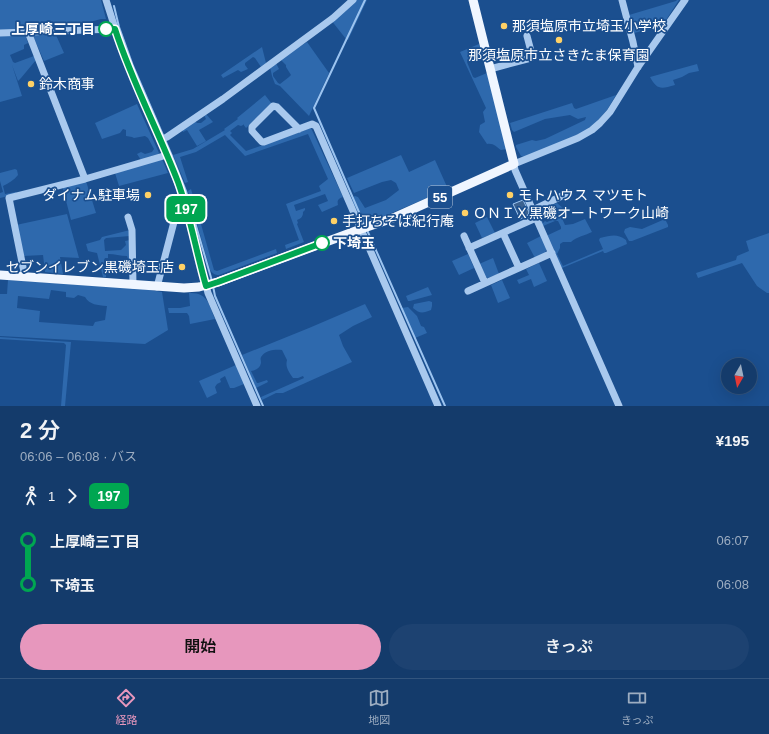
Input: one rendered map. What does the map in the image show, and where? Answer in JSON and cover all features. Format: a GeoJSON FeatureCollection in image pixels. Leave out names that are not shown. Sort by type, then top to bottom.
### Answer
{"type":"FeatureCollection","features":[{"type":"Feature","properties":{"kind":"main road"},"geometry":{"type":"LineString","coordinates":[[473,0],[514,164]]}},
{"type":"Feature","properties":{"kind":"main road","name":"55"},"geometry":{"type":"LineString","coordinates":[[0,275],[157,287],[192,288],[206,286],[393,218],[514,164]]}},
{"type":"Feature","properties":{"kind":"street"},"geometry":{"type":"LineString","coordinates":[[106,0],[131,73],[178,183],[186,207],[210,300],[257,406]]}},
{"type":"Feature","properties":{"kind":"street"},"geometry":{"type":"LineString","coordinates":[[160,140],[167,137],[223,99],[333,18],[353,0]]}},
{"type":"Feature","properties":{"kind":"street"},"geometry":{"type":"LineString","coordinates":[[622,0],[638,67]]}},
{"type":"Feature","properties":{"kind":"street"},"geometry":{"type":"LineString","coordinates":[[619,406],[515,170],[514,164],[578,138],[596,126],[610,112],[638,67],[685,0]]}},
{"type":"Feature","properties":{"kind":"street"},"geometry":{"type":"LineString","coordinates":[[0,33],[115,29]]}},
{"type":"Feature","properties":{"kind":"street"},"geometry":{"type":"LineString","coordinates":[[28,32],[85,178]]}},
{"type":"Feature","properties":{"kind":"street"},"geometry":{"type":"LineString","coordinates":[[490,69],[531,58],[532,56],[527,36]]}},
{"type":"Feature","properties":{"kind":"street"},"geometry":{"type":"LineString","coordinates":[[299,129],[276,107],[273,106],[252,126],[252,131],[262,142],[264,142],[299,129],[312,124],[316,126],[438,406]]}},
{"type":"Feature","properties":{"kind":"street"},"geometry":{"type":"LineString","coordinates":[[25,277],[9,198],[167,155]]}},
{"type":"Feature","properties":{"kind":"street"},"geometry":{"type":"LineString","coordinates":[[533,210],[568,193]]}},
{"type":"Feature","properties":{"kind":"street"},"geometry":{"type":"LineString","coordinates":[[157,287],[175,218],[179,212],[186,207]]}},
{"type":"Feature","properties":{"kind":"street"},"geometry":{"type":"LineString","coordinates":[[128,218],[132,230],[133,285]]}},
{"type":"Feature","properties":{"kind":"street"},"geometry":{"type":"LineString","coordinates":[[469,248],[536,218]]}},
{"type":"Feature","properties":{"kind":"street"},"geometry":{"type":"LineString","coordinates":[[503,233],[519,268]]}},
{"type":"Feature","properties":{"kind":"street"},"geometry":{"type":"LineString","coordinates":[[464,236],[485,283]]}},
{"type":"Feature","properties":{"kind":"street"},"geometry":{"type":"LineString","coordinates":[[468,291],[552,253]]}},
{"type":"Feature","properties":{"kind":"shaded area"},"geometry":{"type":"Polygon","coordinates":[[[0,0],[101,0],[106,19],[90,22],[90,28],[0,32],[0,0]]]}},
{"type":"Feature","properties":{"kind":"shaded area"},"geometry":{"type":"Polygon","coordinates":[[[354,0],[367,0],[348,40],[331,20],[354,0]]]}},
{"type":"Feature","properties":{"kind":"shaded area"},"geometry":{"type":"Polygon","coordinates":[[[679,0],[662,26],[634,33],[629,15],[679,0]]]}},
{"type":"Feature","properties":{"kind":"shaded area"},"geometry":{"type":"Polygon","coordinates":[[[25,35],[28,43],[24,45],[24,49],[10,55],[13,62],[15,63],[34,56],[36,60],[18,81],[12,65],[22,96],[0,102],[0,36],[25,35]]]}},
{"type":"Feature","properties":{"kind":"shaded area"},"geometry":{"type":"Polygon","coordinates":[[[56,35],[64,53],[44,61],[33,36],[56,35]]]}},
{"type":"Feature","properties":{"kind":"shaded area"},"geometry":{"type":"Polygon","coordinates":[[[307,42],[329,73],[309,116],[280,86],[275,84],[270,67],[276,63],[279,69],[273,73],[273,76],[280,84],[291,75],[286,65],[280,59],[307,42]]]}},
{"type":"Feature","properties":{"kind":"shaded area"},"geometry":{"type":"Polygon","coordinates":[[[479,44],[484,59],[478,61],[476,56],[472,55],[467,62],[473,77],[475,78],[487,73],[507,149],[501,150],[493,145],[487,144],[479,132],[480,125],[485,122],[483,112],[486,108],[460,52],[479,44]]]}},
{"type":"Feature","properties":{"kind":"shaded area"},"geometry":{"type":"Polygon","coordinates":[[[262,47],[266,63],[261,67],[253,57],[245,63],[248,69],[241,72],[238,70],[223,78],[221,75],[262,47]]]}},
{"type":"Feature","properties":{"kind":"shaded area"},"geometry":{"type":"Polygon","coordinates":[[[697,64],[699,71],[689,73],[673,80],[675,85],[663,88],[657,86],[650,77],[697,64]]]}},
{"type":"Feature","properties":{"kind":"shaded area"},"geometry":{"type":"Polygon","coordinates":[[[265,95],[272,104],[246,128],[243,124],[241,126],[238,125],[230,131],[232,133],[230,135],[246,151],[311,128],[343,197],[338,200],[338,205],[322,212],[318,205],[328,201],[325,194],[294,205],[296,211],[305,208],[302,217],[297,220],[297,224],[304,242],[286,249],[285,245],[299,240],[286,204],[321,191],[319,186],[328,179],[308,134],[245,156],[225,135],[196,152],[180,157],[188,182],[185,183],[173,155],[193,149],[225,130],[224,129],[238,119],[237,118],[265,95]]]}},
{"type":"Feature","properties":{"kind":"shaded area"},"geometry":{"type":"Polygon","coordinates":[[[616,95],[607,110],[593,126],[584,133],[525,157],[521,156],[516,145],[532,140],[536,141],[545,139],[585,120],[586,117],[578,119],[570,115],[545,119],[514,132],[510,123],[572,103],[576,109],[616,95]]]}},
{"type":"Feature","properties":{"kind":"shaded area"},"geometry":{"type":"Polygon","coordinates":[[[137,104],[159,153],[158,156],[141,160],[137,154],[141,152],[145,154],[152,152],[154,149],[148,138],[145,136],[134,138],[126,136],[126,130],[123,129],[120,133],[102,139],[95,123],[137,104]]]}},
{"type":"Feature","properties":{"kind":"shaded area"},"geometry":{"type":"Polygon","coordinates":[[[206,114],[213,122],[199,130],[206,141],[197,146],[187,130],[183,132],[182,130],[195,121],[197,123],[201,123],[206,119],[204,115],[206,114]]]}},
{"type":"Feature","properties":{"kind":"shaded area"},"geometry":{"type":"Polygon","coordinates":[[[401,155],[409,172],[435,160],[448,189],[387,215],[363,222],[352,198],[355,196],[358,197],[365,208],[386,200],[399,190],[396,183],[391,180],[354,193],[347,178],[401,155]]]}},
{"type":"Feature","properties":{"kind":"shaded area"},"geometry":{"type":"Polygon","coordinates":[[[162,159],[168,173],[119,186],[115,173],[162,159]]]}},
{"type":"Feature","properties":{"kind":"shaded area"},"geometry":{"type":"Polygon","coordinates":[[[15,169],[17,170],[18,175],[3,186],[5,194],[16,192],[17,194],[0,198],[0,193],[3,192],[0,181],[0,173],[15,169]]]}},
{"type":"Feature","properties":{"kind":"shaded area"},"geometry":{"type":"Polygon","coordinates":[[[86,181],[96,213],[71,220],[63,187],[86,181]]]}},
{"type":"Feature","properties":{"kind":"shaded area"},"geometry":{"type":"Polygon","coordinates":[[[191,189],[214,270],[217,271],[276,249],[277,253],[219,275],[213,273],[210,270],[188,191],[191,189]]]}},
{"type":"Feature","properties":{"kind":"shaded area"},"geometry":{"type":"Polygon","coordinates":[[[523,200],[529,212],[528,215],[520,219],[513,204],[523,200]]]}},
{"type":"Feature","properties":{"kind":"shaded area"},"geometry":{"type":"Polygon","coordinates":[[[557,203],[564,209],[560,214],[565,225],[573,224],[585,219],[592,232],[578,237],[571,242],[563,242],[560,244],[557,254],[563,266],[603,249],[599,240],[600,238],[616,236],[626,240],[627,244],[606,253],[603,251],[562,268],[546,236],[561,229],[561,227],[558,221],[543,226],[538,215],[539,214],[543,223],[558,217],[559,214],[556,209],[552,208],[545,211],[543,215],[541,210],[557,203]]]}},
{"type":"Feature","properties":{"kind":"shaded area"},"geometry":{"type":"Polygon","coordinates":[[[67,214],[79,258],[60,257],[63,274],[45,272],[43,255],[23,256],[16,225],[67,214]]]}},
{"type":"Feature","properties":{"kind":"shaded area"},"geometry":{"type":"Polygon","coordinates":[[[487,217],[495,233],[482,238],[475,223],[487,217]]]}},
{"type":"Feature","properties":{"kind":"shaded area"},"geometry":{"type":"Polygon","coordinates":[[[665,219],[668,227],[632,241],[629,241],[624,232],[625,229],[630,227],[642,229],[665,219]]]}},
{"type":"Feature","properties":{"kind":"shaded area"},"geometry":{"type":"Polygon","coordinates":[[[130,230],[130,236],[106,238],[104,240],[105,251],[121,250],[126,245],[125,241],[130,240],[129,262],[127,256],[108,254],[108,258],[105,258],[104,260],[106,277],[103,277],[97,253],[88,251],[86,244],[100,240],[102,237],[130,230]]]}},
{"type":"Feature","properties":{"kind":"shaded area"},"geometry":{"type":"Polygon","coordinates":[[[769,233],[769,293],[757,286],[742,263],[698,278],[696,273],[736,260],[737,256],[749,251],[746,241],[769,233]]]}},
{"type":"Feature","properties":{"kind":"shaded area"},"geometry":{"type":"Polygon","coordinates":[[[541,236],[547,248],[545,253],[535,258],[527,243],[541,236]]]}},
{"type":"Feature","properties":{"kind":"shaded area"},"geometry":{"type":"Polygon","coordinates":[[[468,254],[474,268],[459,275],[452,261],[468,254]]]}},
{"type":"Feature","properties":{"kind":"shaded area"},"geometry":{"type":"Polygon","coordinates":[[[493,258],[499,274],[488,278],[484,277],[479,264],[493,258]]]}},
{"type":"Feature","properties":{"kind":"shaded area"},"geometry":{"type":"Polygon","coordinates":[[[539,263],[547,281],[534,287],[531,279],[519,284],[517,280],[529,275],[526,269],[539,263]]]}},
{"type":"Feature","properties":{"kind":"shaded area"},"geometry":{"type":"Polygon","coordinates":[[[8,280],[136,288],[162,292],[168,330],[145,344],[0,336],[0,294],[7,294],[8,280]],[[51,290],[49,299],[18,296],[17,308],[40,311],[39,322],[93,326],[95,322],[105,320],[107,306],[94,304],[89,302],[85,297],[78,295],[74,298],[66,297],[66,292],[51,290]]]}},
{"type":"Feature","properties":{"kind":"shaded area"},"geometry":{"type":"Polygon","coordinates":[[[502,280],[510,298],[498,303],[491,285],[502,280]]]}},
{"type":"Feature","properties":{"kind":"shaded area"},"geometry":{"type":"Polygon","coordinates":[[[428,287],[432,295],[408,301],[406,296],[428,287]]]}},
{"type":"Feature","properties":{"kind":"shaded area"},"geometry":{"type":"Polygon","coordinates":[[[189,293],[195,293],[207,300],[215,319],[190,324],[187,313],[169,313],[168,308],[190,306],[189,293]]]}},
{"type":"Feature","properties":{"kind":"shaded area"},"geometry":{"type":"Polygon","coordinates":[[[429,301],[432,302],[431,310],[422,312],[413,308],[414,304],[429,301]]]}},
{"type":"Feature","properties":{"kind":"shaded area"},"geometry":{"type":"Polygon","coordinates":[[[365,304],[372,317],[339,335],[352,362],[283,393],[276,393],[262,400],[261,397],[304,378],[303,376],[293,378],[288,369],[287,360],[282,350],[271,350],[261,357],[259,367],[251,371],[257,383],[267,380],[268,382],[256,388],[242,355],[365,304]]]}},
{"type":"Feature","properties":{"kind":"shaded area"},"geometry":{"type":"Polygon","coordinates":[[[408,307],[417,316],[421,326],[424,327],[427,333],[415,338],[402,308],[408,307]]]}},
{"type":"Feature","properties":{"kind":"shaded area"},"geometry":{"type":"Polygon","coordinates":[[[0,337],[71,342],[65,406],[61,406],[66,345],[64,343],[0,339],[0,337]]]}},
{"type":"Feature","properties":{"kind":"shaded area"},"geometry":{"type":"Polygon","coordinates":[[[236,365],[244,384],[230,388],[225,376],[220,379],[221,382],[215,387],[217,393],[207,398],[199,381],[236,365]]]}},
{"type":"Feature","properties":{"kind":"waterway"},"geometry":{"type":"LineString","coordinates":[[365,0],[314,108],[365,226]]}},
{"type":"Feature","properties":{"kind":"waterway"},"geometry":{"type":"LineString","coordinates":[[114,6],[119,27],[133,66],[186,191],[212,281]]}},
{"type":"Feature","properties":{"kind":"waterway"},"geometry":{"type":"LineString","coordinates":[[367,230],[445,406]]}},
{"type":"Feature","properties":{"kind":"waterway"},"geometry":{"type":"LineString","coordinates":[[213,286],[215,296],[263,406]]}},
{"type":"Feature","properties":{"kind":"bus line","name":"197"},"geometry":{"type":"LineString","coordinates":[[106,29],[115,29],[131,73],[178,183],[186,207],[206,286],[322,243]]}},
{"type":"Feature","properties":{"kind":"place","name":"那須塩原市立埼玉小学校"},"geometry":{"type":"Point","coordinates":[504,26]}},
{"type":"Feature","properties":{"kind":"place","name":"上厚崎三丁目"},"geometry":{"type":"Point","coordinates":[106,29]}},
{"type":"Feature","properties":{"kind":"place","name":"那須塩原市立さきたま保育園"},"geometry":{"type":"Point","coordinates":[559,40]}},
{"type":"Feature","properties":{"kind":"place","name":"鈴木商事"},"geometry":{"type":"Point","coordinates":[31,84]}},
{"type":"Feature","properties":{"kind":"place","name":"ダイナム駐車場"},"geometry":{"type":"Point","coordinates":[148,195]}},
{"type":"Feature","properties":{"kind":"place","name":"モトハウス マツモト"},"geometry":{"type":"Point","coordinates":[510,195]}},
{"type":"Feature","properties":{"kind":"place","name":"ＯＮＩＸ黒磯オートワーク山崎"},"geometry":{"type":"Point","coordinates":[465,213]}},
{"type":"Feature","properties":{"kind":"place","name":"手打ちそば紀行庵"},"geometry":{"type":"Point","coordinates":[334,221]}},
{"type":"Feature","properties":{"kind":"place","name":"下埼玉"},"geometry":{"type":"Point","coordinates":[322,243]}},
{"type":"Feature","properties":{"kind":"place","name":"セブンイレブン黒磯埼玉店"},"geometry":{"type":"Point","coordinates":[182,267]}}]}
